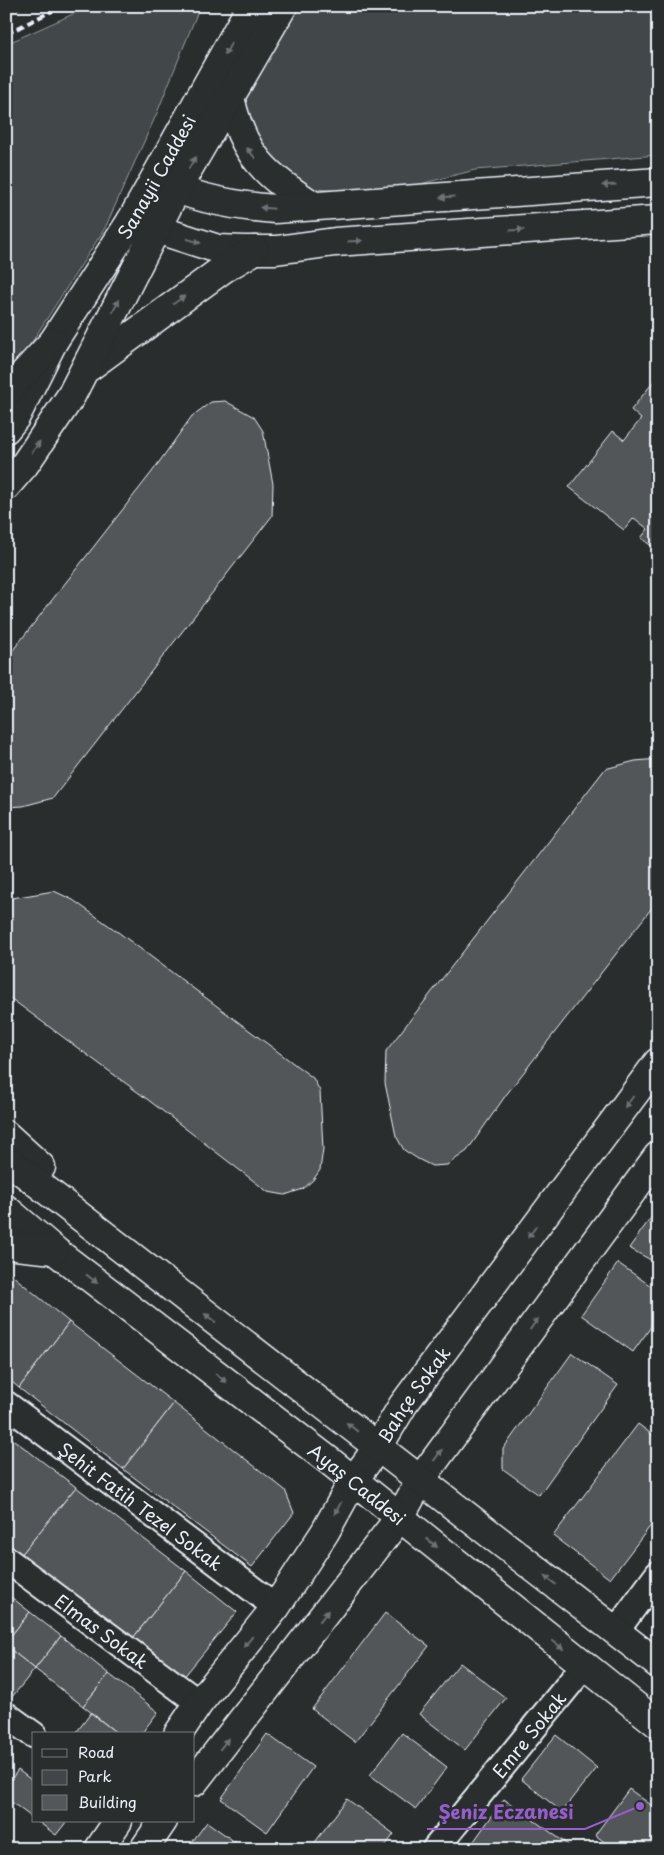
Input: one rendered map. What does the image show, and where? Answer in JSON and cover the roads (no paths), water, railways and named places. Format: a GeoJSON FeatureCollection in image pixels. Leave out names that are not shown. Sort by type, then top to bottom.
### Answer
{"type":"FeatureCollection","features":[{"type":"Feature","properties":{"kind":"street","name":"Sanayii Caddesi"},"geometry":{"type":"LineString","coordinates":[[53,342],[144,225],[166,185],[251,6]]}},
{"type":"Feature","properties":{"kind":"street"},"geometry":{"type":"LineString","coordinates":[[283,6],[230,97],[166,185],[238,206],[275,209],[658,182]]}},
{"type":"Feature","properties":{"kind":"street"},"geometry":{"type":"LineString","coordinates":[[230,97],[235,123],[246,148],[269,174],[314,206]]}},
{"type":"Feature","properties":{"kind":"street"},"geometry":{"type":"LineString","coordinates":[[6,486],[25,464],[71,396],[84,371],[144,225],[218,249],[255,250],[335,242],[658,220]]}},
{"type":"Feature","properties":{"kind":"street"},"geometry":{"type":"LineString","coordinates":[[84,371],[223,269],[255,250]]}},
{"type":"Feature","properties":{"kind":"street"},"geometry":{"type":"LineString","coordinates":[[6,393],[53,342]]}},
{"type":"Feature","properties":{"kind":"street"},"geometry":{"type":"LineString","coordinates":[[6,428],[15,418],[53,342]]}},
{"type":"Feature","properties":{"kind":"street","name":"Bahçe Sokak"},"geometry":{"type":"LineString","coordinates":[[179,1732],[199,1703],[276,1606],[325,1532],[353,1481],[378,1447],[403,1405],[658,1062]]}},
{"type":"Feature","properties":{"kind":"street"},"geometry":{"type":"LineString","coordinates":[[6,1135],[50,1175],[78,1216]]}},
{"type":"Feature","properties":{"kind":"street"},"geometry":{"type":"LineString","coordinates":[[195,1781],[400,1517],[421,1479],[658,1156]]}},
{"type":"Feature","properties":{"kind":"street"},"geometry":{"type":"LineString","coordinates":[[6,1160],[658,1664]]}},
{"type":"Feature","properties":{"kind":"street","name":"Ayaş Caddesi"},"geometry":{"type":"LineString","coordinates":[[6,1210],[54,1250],[400,1517],[658,1724]]}},
{"type":"Feature","properties":{"kind":"street"},"geometry":{"type":"LineString","coordinates":[[6,1240],[15,1246],[54,1250]]}},
{"type":"Feature","properties":{"kind":"street","name":"Şehit Fatih Tezel Sokak"},"geometry":{"type":"LineString","coordinates":[[6,1404],[276,1606]]}},
{"type":"Feature","properties":{"kind":"street","name":"Elmas Sokak"},"geometry":{"type":"LineString","coordinates":[[6,1559],[199,1703]]}},
{"type":"Feature","properties":{"kind":"street"},"geometry":{"type":"LineString","coordinates":[[616,1631],[658,1574]]}},
{"type":"Feature","properties":{"kind":"street","name":"Emre Sokak"},"geometry":{"type":"LineString","coordinates":[[435,1849],[584,1666]]}},
{"type":"Feature","properties":{"kind":"street"},"geometry":{"type":"LineString","coordinates":[[6,1714],[32,1734]]}},
{"type":"Feature","properties":{"kind":"street"},"geometry":{"type":"LineString","coordinates":[[99,1849],[117,1822]]}},
{"type":"Feature","properties":{"kind":"street"},"geometry":{"type":"LineString","coordinates":[[144,1849],[162,1822]]}},
{"type":"Feature","properties":{"kind":"railway"},"geometry":{"type":"LineString","coordinates":[[6,14],[21,6]]}},
{"type":"Feature","properties":{"kind":"railway"},"geometry":{"type":"LineString","coordinates":[[6,34],[62,6]]}},
{"type":"Feature","properties":{"kind":"place","name":"Şeniz Eczanesi"},"geometry":{"type":"Point","coordinates":[640,1806]}}]}
